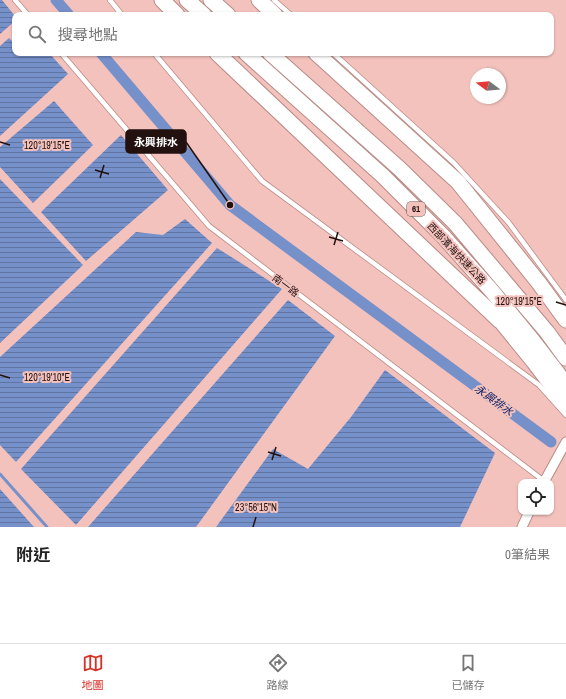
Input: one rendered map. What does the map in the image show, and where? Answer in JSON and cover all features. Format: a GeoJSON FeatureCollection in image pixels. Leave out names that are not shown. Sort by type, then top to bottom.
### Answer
{"type":"FeatureCollection","features":[{"type":"Feature","properties":{"kind":"highway"},"geometry":{"type":"LineString","coordinates":[[162,0],[174,12]]}},
{"type":"Feature","properties":{"kind":"highway"},"geometry":{"type":"LineString","coordinates":[[187,0],[201,12]]}},
{"type":"Feature","properties":{"kind":"highway"},"geometry":{"type":"LineString","coordinates":[[211,0],[225,12]]}},
{"type":"Feature","properties":{"kind":"highway"},"geometry":{"type":"LineString","coordinates":[[258,0],[272,12]]}},
{"type":"Feature","properties":{"kind":"highway"},"geometry":{"type":"LineString","coordinates":[[220,56],[500,321]]}},
{"type":"Feature","properties":{"kind":"highway","name":"西部濱海快速公路"},"geometry":{"type":"LineString","coordinates":[[249,56],[383,176],[443,236],[496,296],[566,384]]}},
{"type":"Feature","properties":{"kind":"highway","name":"西部濱海快速公路"},"geometry":{"type":"LineString","coordinates":[[273,56],[400,169],[455,223],[547,332],[566,358]]}},
{"type":"Feature","properties":{"kind":"highway"},"geometry":{"type":"LineString","coordinates":[[319,56],[458,182],[539,283],[566,320]]}},
{"type":"Feature","properties":{"kind":"highway"},"geometry":{"type":"LineString","coordinates":[[469,210],[513,263],[539,283]]}},
{"type":"Feature","properties":{"kind":"highway"},"geometry":{"type":"LineString","coordinates":[[440,244],[566,404]]}},
{"type":"Feature","properties":{"kind":"street"},"geometry":{"type":"LineString","coordinates":[[546,479],[566,442]]}},
{"type":"Feature","properties":{"kind":"street"},"geometry":{"type":"LineString","coordinates":[[522,527],[528,515]]}},
{"type":"Feature","properties":{"kind":"lane"},"geometry":{"type":"LineString","coordinates":[[15,0],[25,12]]}},
{"type":"Feature","properties":{"kind":"lane"},"geometry":{"type":"LineString","coordinates":[[110,0],[120,12]]}},
{"type":"Feature","properties":{"kind":"lane"},"geometry":{"type":"LineString","coordinates":[[274,0],[288,12]]}},
{"type":"Feature","properties":{"kind":"lane","name":"南一路"},"geometry":{"type":"LineString","coordinates":[[64,56],[209,226],[540,479]]}},
{"type":"Feature","properties":{"kind":"lane"},"geometry":{"type":"LineString","coordinates":[[157,56],[262,181],[539,385],[566,415]]}},
{"type":"Feature","properties":{"kind":"lane"},"geometry":{"type":"LineString","coordinates":[[337,56],[454,163],[509,223],[566,300]]}},
{"type":"Feature","properties":{"kind":"water"},"geometry":{"type":"Polygon","coordinates":[[[0,0],[2,0],[12,12],[12,24],[0,34],[0,0]]]}},
{"type":"Feature","properties":{"kind":"water"},"geometry":{"type":"Polygon","coordinates":[[[9,38],[12,41],[12,56],[52,56],[68,74],[0,136],[0,46],[9,38]]]}},
{"type":"Feature","properties":{"kind":"water"},"geometry":{"type":"Polygon","coordinates":[[[54,101],[93,145],[33,203],[0,167],[0,147],[54,101]]]}},
{"type":"Feature","properties":{"kind":"water"},"geometry":{"type":"Polygon","coordinates":[[[121,135],[168,190],[86,261],[41,212],[121,135]]]}},
{"type":"Feature","properties":{"kind":"water"},"geometry":{"type":"Polygon","coordinates":[[[0,179],[83,265],[0,343],[0,179]]]}},
{"type":"Feature","properties":{"kind":"water"},"geometry":{"type":"Polygon","coordinates":[[[185,219],[212,243],[16,462],[0,445],[0,357],[136,232],[163,235],[185,219]]]}},
{"type":"Feature","properties":{"kind":"water"},"geometry":{"type":"Polygon","coordinates":[[[217,248],[282,289],[76,525],[21,469],[217,248]]]}},
{"type":"Feature","properties":{"kind":"water"},"geometry":{"type":"Polygon","coordinates":[[[288,300],[335,336],[196,527],[88,527],[288,300]]]}},
{"type":"Feature","properties":{"kind":"water"},"geometry":{"type":"Polygon","coordinates":[[[385,370],[495,453],[460,527],[216,527],[273,449],[308,469],[351,417],[385,370]]]}},
{"type":"Feature","properties":{"kind":"water"},"geometry":{"type":"Polygon","coordinates":[[[0,489],[34,527],[0,527],[0,489]]]}},
{"type":"Feature","properties":{"kind":"waterway","name":"永興排水"},"geometry":{"type":"LineString","coordinates":[[56,0],[66,12]]}},
{"type":"Feature","properties":{"kind":"waterway","name":"永興排水"},"geometry":{"type":"LineString","coordinates":[[104,56],[230,205],[551,442]]}},
{"type":"Feature","properties":{"kind":"waterway"},"geometry":{"type":"LineString","coordinates":[[0,474],[47,527]]}},
{"type":"Feature","properties":{"kind":"place","name":"永興排水"},"geometry":{"type":"Point","coordinates":[230,205]}}]}
